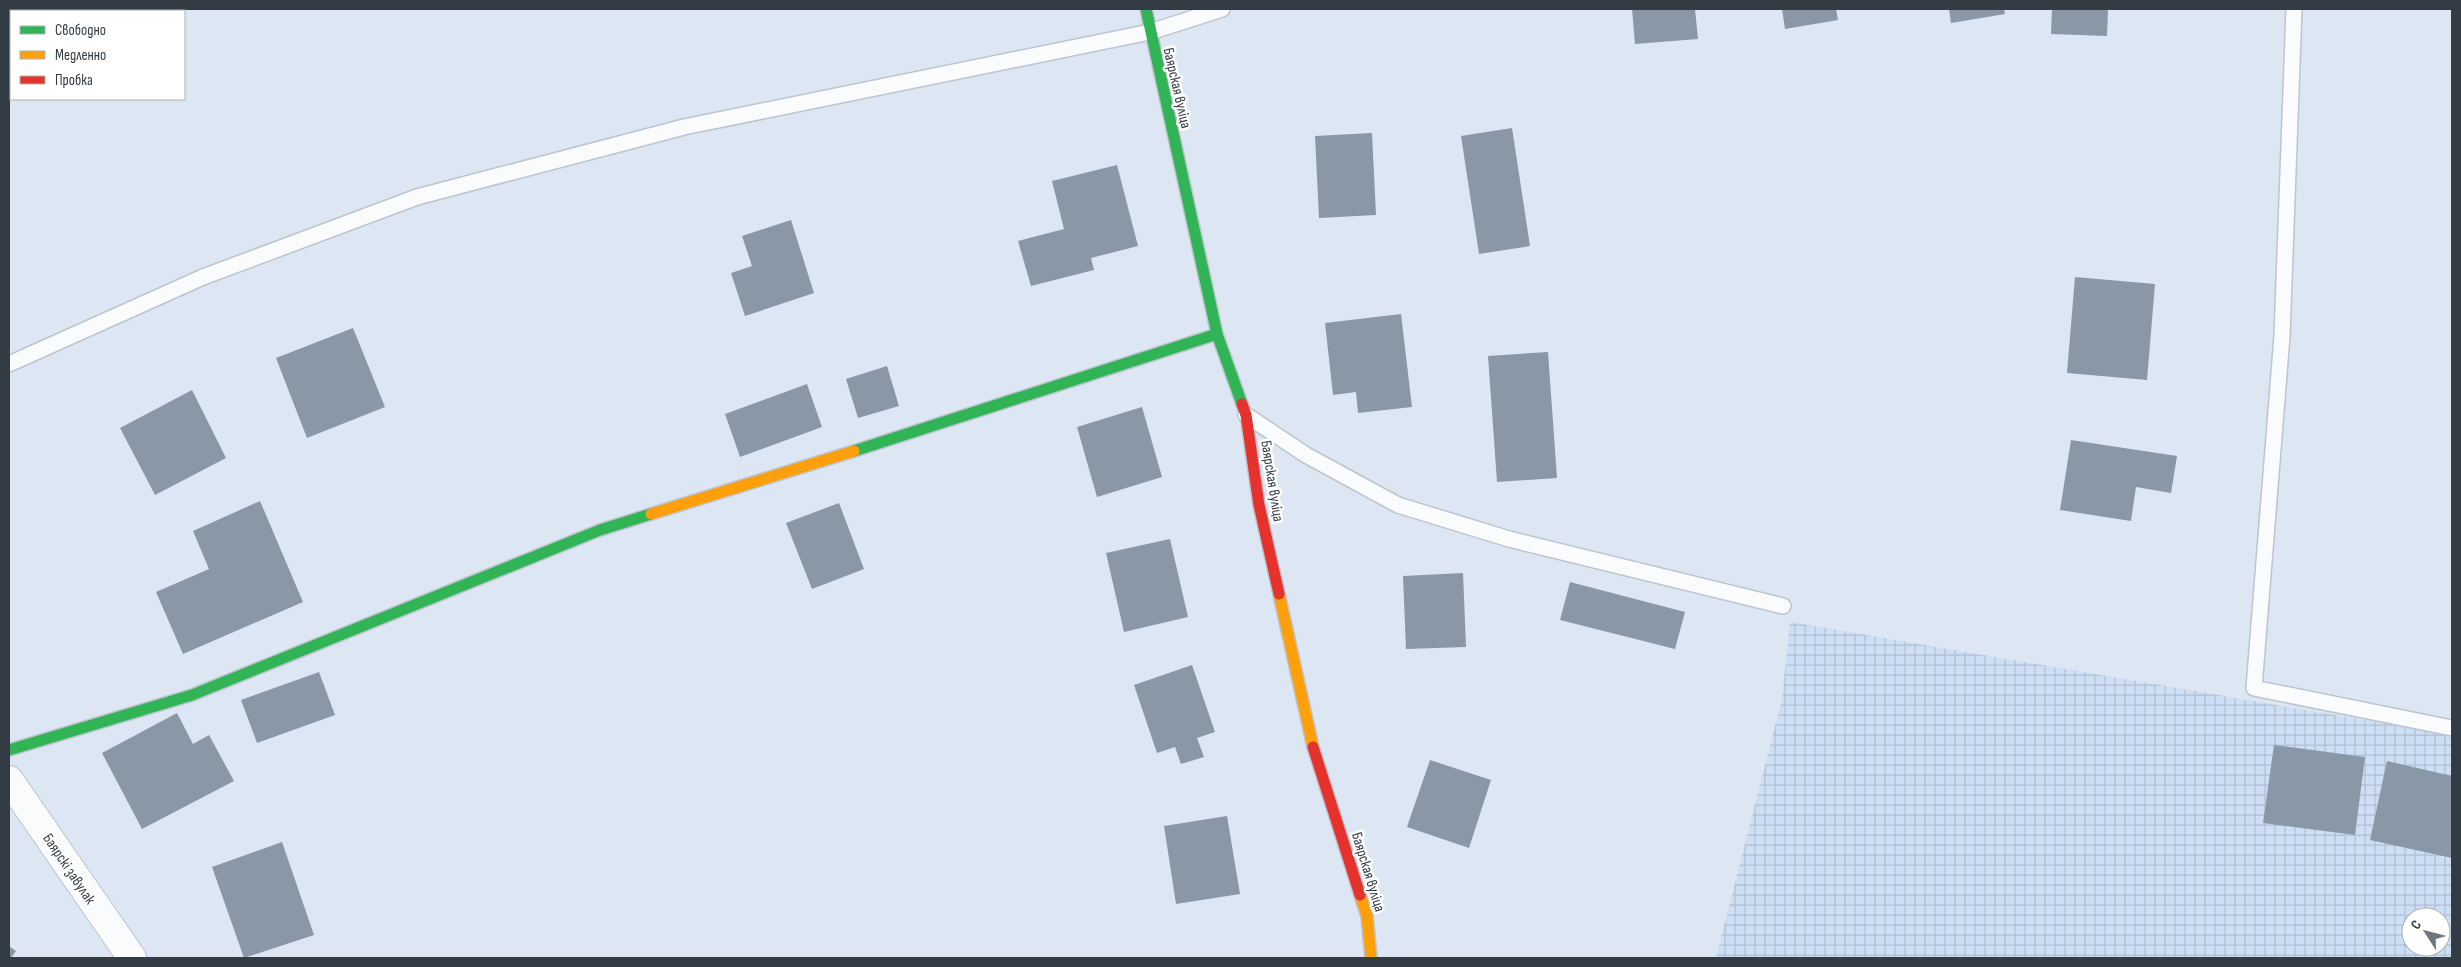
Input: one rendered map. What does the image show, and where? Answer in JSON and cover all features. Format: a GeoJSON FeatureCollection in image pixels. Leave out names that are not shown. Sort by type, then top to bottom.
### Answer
{"type":"FeatureCollection","features":[{"type":"Feature","properties":{"kind":"street","name":"Баярская вуліца"},"geometry":{"type":"LineString","coordinates":[[1146,9],[1217,334],[1246,415],[1259,505],[1310,738],[1367,916],[1371,958]]}},
{"type":"Feature","properties":{"kind":"street"},"geometry":{"type":"LineString","coordinates":[[9,750],[192,695],[600,530],[926,429],[1217,334]]}},
{"type":"Feature","properties":{"kind":"street","name":"Баярскі завулак"},"geometry":{"type":"LineString","coordinates":[[9,780],[132,958]]}},
{"type":"Feature","properties":{"kind":"lane"},"geometry":{"type":"LineString","coordinates":[[9,364],[203,276],[418,197],[684,127],[1150,32],[1222,9]]}},
{"type":"Feature","properties":{"kind":"lane"},"geometry":{"type":"LineString","coordinates":[[2294,9],[2282,336],[2254,688],[2452,728]]}},
{"type":"Feature","properties":{"kind":"lane"},"geometry":{"type":"LineString","coordinates":[[1246,415],[1306,455],[1398,505],[1509,539],[1783,606]]}},
{"type":"Feature","properties":{"kind":"shaded area"},"geometry":{"type":"Polygon","coordinates":[[[1790,622],[2452,735],[2452,958],[1716,958],[1782,699],[1790,622]]]}},
{"type":"Feature","properties":{"kind":"building"},"geometry":{"type":"Polygon","coordinates":[[[1632,9],[1695,9],[1698,39],[1635,44],[1632,9]]]}},
{"type":"Feature","properties":{"kind":"building"},"geometry":{"type":"Polygon","coordinates":[[[1782,9],[1836,9],[1838,20],[1785,29],[1782,9]]]}},
{"type":"Feature","properties":{"kind":"building"},"geometry":{"type":"Polygon","coordinates":[[[1949,9],[2004,9],[2005,14],[1951,23],[1949,9]]]}},
{"type":"Feature","properties":{"kind":"building"},"geometry":{"type":"Polygon","coordinates":[[[2052,9],[2108,9],[2107,36],[2051,34],[2052,9]]]}},
{"type":"Feature","properties":{"kind":"building"},"geometry":{"type":"Polygon","coordinates":[[[1512,128],[1530,246],[1479,254],[1461,136],[1512,128]]]}},
{"type":"Feature","properties":{"kind":"building"},"geometry":{"type":"Polygon","coordinates":[[[1372,133],[1376,215],[1319,218],[1315,136],[1372,133]]]}},
{"type":"Feature","properties":{"kind":"building"},"geometry":{"type":"Polygon","coordinates":[[[1117,165],[1138,246],[1091,258],[1094,270],[1031,286],[1018,241],[1064,229],[1052,181],[1117,165]]]}},
{"type":"Feature","properties":{"kind":"building"},"geometry":{"type":"Polygon","coordinates":[[[791,220],[814,293],[745,316],[731,273],[752,266],[742,236],[791,220]]]}},
{"type":"Feature","properties":{"kind":"building"},"geometry":{"type":"Polygon","coordinates":[[[2075,277],[2155,284],[2147,380],[2067,373],[2075,277]]]}},
{"type":"Feature","properties":{"kind":"building"},"geometry":{"type":"Polygon","coordinates":[[[1401,314],[1412,407],[1358,413],[1356,392],[1333,395],[1325,323],[1401,314]]]}},
{"type":"Feature","properties":{"kind":"building"},"geometry":{"type":"Polygon","coordinates":[[[353,328],[385,407],[307,438],[276,358],[353,328]]]}},
{"type":"Feature","properties":{"kind":"building"},"geometry":{"type":"Polygon","coordinates":[[[1548,352],[1557,478],[1497,482],[1488,356],[1548,352]]]}},
{"type":"Feature","properties":{"kind":"building"},"geometry":{"type":"Polygon","coordinates":[[[887,366],[899,406],[858,418],[846,379],[887,366]]]}},
{"type":"Feature","properties":{"kind":"building"},"geometry":{"type":"Polygon","coordinates":[[[807,384],[822,427],[740,457],[725,414],[807,384]]]}},
{"type":"Feature","properties":{"kind":"building"},"geometry":{"type":"Polygon","coordinates":[[[192,390],[226,458],[155,495],[120,428],[192,390]]]}},
{"type":"Feature","properties":{"kind":"building"},"geometry":{"type":"Polygon","coordinates":[[[1142,407],[1162,477],[1097,497],[1077,427],[1142,407]]]}},
{"type":"Feature","properties":{"kind":"building"},"geometry":{"type":"Polygon","coordinates":[[[2071,440],[2177,456],[2171,493],[2136,487],[2131,521],[2060,510],[2071,440]]]}},
{"type":"Feature","properties":{"kind":"building"},"geometry":{"type":"Polygon","coordinates":[[[260,501],[303,602],[183,654],[156,592],[209,569],[193,531],[260,501]]]}},
{"type":"Feature","properties":{"kind":"building"},"geometry":{"type":"Polygon","coordinates":[[[839,503],[864,569],[812,589],[786,523],[839,503]]]}},
{"type":"Feature","properties":{"kind":"building"},"geometry":{"type":"Polygon","coordinates":[[[1170,539],[1188,617],[1124,632],[1106,553],[1170,539]]]}},
{"type":"Feature","properties":{"kind":"building"},"geometry":{"type":"Polygon","coordinates":[[[1463,573],[1466,647],[1406,649],[1403,576],[1463,573]]]}},
{"type":"Feature","properties":{"kind":"building"},"geometry":{"type":"Polygon","coordinates":[[[1570,582],[1685,612],[1675,649],[1560,620],[1570,582]]]}},
{"type":"Feature","properties":{"kind":"building"},"geometry":{"type":"Polygon","coordinates":[[[1192,665],[1215,732],[1197,738],[1204,757],[1181,764],[1175,747],[1157,753],[1134,685],[1192,665]]]}},
{"type":"Feature","properties":{"kind":"building"},"geometry":{"type":"Polygon","coordinates":[[[319,672],[335,715],[257,743],[241,700],[319,672]]]}},
{"type":"Feature","properties":{"kind":"building"},"geometry":{"type":"Polygon","coordinates":[[[177,713],[193,744],[209,735],[234,781],[142,829],[102,753],[177,713]]]}},
{"type":"Feature","properties":{"kind":"building"},"geometry":{"type":"Polygon","coordinates":[[[2274,745],[2365,757],[2355,835],[2263,823],[2274,745]]]}},
{"type":"Feature","properties":{"kind":"building"},"geometry":{"type":"Polygon","coordinates":[[[1430,760],[1491,780],[1469,848],[1407,827],[1430,760]]]}},
{"type":"Feature","properties":{"kind":"building"},"geometry":{"type":"Polygon","coordinates":[[[2387,761],[2452,776],[2452,858],[2370,840],[2387,761]]]}},
{"type":"Feature","properties":{"kind":"building"},"geometry":{"type":"Polygon","coordinates":[[[1227,816],[1240,894],[1176,904],[1164,826],[1227,816]]]}},
{"type":"Feature","properties":{"kind":"building"},"geometry":{"type":"Polygon","coordinates":[[[282,842],[314,935],[244,958],[212,867],[282,842]]]}},
{"type":"Feature","properties":{"kind":"building"},"geometry":{"type":"Polygon","coordinates":[[[9,946],[16,951],[11,958],[9,958],[9,946]]]}},
{"type":"Feature","properties":{"kind":"traffic: fast"},"geometry":{"type":"LineString","coordinates":[[1146,9],[1217,334],[1242,404]]}},
{"type":"Feature","properties":{"kind":"traffic: fast"},"geometry":{"type":"LineString","coordinates":[[854,451],[1217,334]]}},
{"type":"Feature","properties":{"kind":"traffic: fast"},"geometry":{"type":"LineString","coordinates":[[9,750],[192,695],[600,530],[651,514]]}},
{"type":"Feature","properties":{"kind":"traffic: slow"},"geometry":{"type":"LineString","coordinates":[[651,514],[854,451]]}},
{"type":"Feature","properties":{"kind":"traffic: slow"},"geometry":{"type":"LineString","coordinates":[[1279,594],[1313,747]]}},
{"type":"Feature","properties":{"kind":"traffic: slow"},"geometry":{"type":"LineString","coordinates":[[1360,895],[1367,916],[1371,958]]}},
{"type":"Feature","properties":{"kind":"traffic: jam"},"geometry":{"type":"LineString","coordinates":[[1242,404],[1246,415],[1259,505],[1279,594]]}},
{"type":"Feature","properties":{"kind":"traffic: jam"},"geometry":{"type":"LineString","coordinates":[[1313,747],[1360,895]]}}]}
